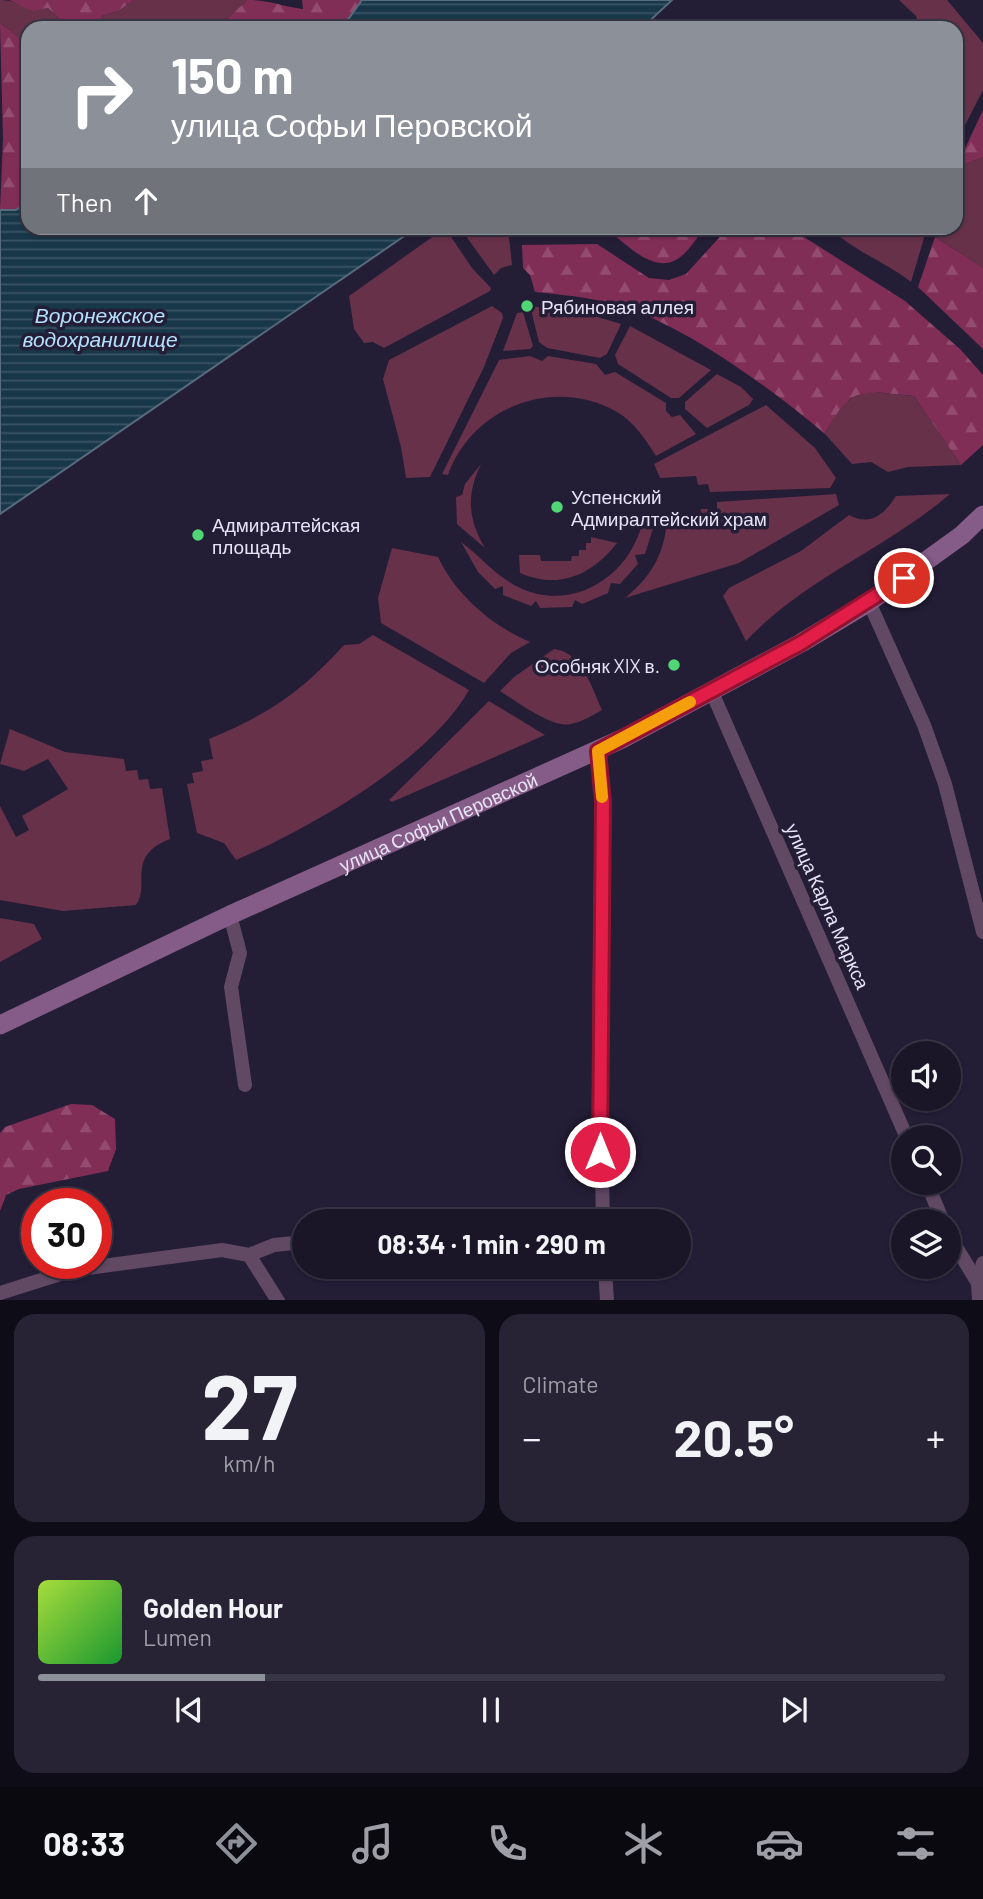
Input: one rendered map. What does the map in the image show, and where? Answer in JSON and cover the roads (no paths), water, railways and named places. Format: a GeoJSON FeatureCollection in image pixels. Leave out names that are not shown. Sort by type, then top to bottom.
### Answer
{"type":"FeatureCollection","features":[{"type":"Feature","properties":{"kind":"main road","name":"улица Софьи Перовской"},"geometry":{"type":"LineString","coordinates":[[0,1025],[230,915],[598,751],[801,643],[869,602],[952,543],[983,515]]}},
{"type":"Feature","properties":{"kind":"street"},"geometry":{"type":"LineString","coordinates":[[869,602],[924,725],[945,784],[983,932]]}},
{"type":"Feature","properties":{"kind":"street","name":"улица Карла Маркса"},"geometry":{"type":"LineString","coordinates":[[711,690],[901,1125]]}},
{"type":"Feature","properties":{"kind":"street"},"geometry":{"type":"LineString","coordinates":[[598,751],[603,802],[599,1033],[603,1209]]}},
{"type":"Feature","properties":{"kind":"street"},"geometry":{"type":"LineString","coordinates":[[230,915],[240,953],[231,986],[245,1086]]}},
{"type":"Feature","properties":{"kind":"street"},"geometry":{"type":"LineString","coordinates":[[0,1293],[73,1270],[222,1250],[249,1255],[274,1245],[292,1243]]}},
{"type":"Feature","properties":{"kind":"street"},"geometry":{"type":"LineString","coordinates":[[249,1255],[268,1290],[278,1300]]}},
{"type":"Feature","properties":{"kind":"street"},"geometry":{"type":"LineString","coordinates":[[961,1255],[978,1283]]}},
{"type":"Feature","properties":{"kind":"street"},"geometry":{"type":"LineString","coordinates":[[979,1300],[978,1283],[983,1263]]}},
{"type":"Feature","properties":{"kind":"street"},"geometry":{"type":"LineString","coordinates":[[606,1279],[607,1300]]}},
{"type":"Feature","properties":{"kind":"water"},"geometry":{"type":"Polygon","coordinates":[[[362,0],[672,0],[650,21],[347,21],[362,0]]]}},
{"type":"Feature","properties":{"kind":"water","name":"Воронежское водохранилище"},"geometry":{"type":"Polygon","coordinates":[[[21,207],[21,235],[406,235],[0,514],[0,210],[16,210],[21,207]]]}},
{"type":"Feature","properties":{"kind":"place","name":"Рябиновая аллея"},"geometry":{"type":"Point","coordinates":[527,306]}},
{"type":"Feature","properties":{"kind":"place","name":"Успенский Адмиралтейский храм"},"geometry":{"type":"Point","coordinates":[557,507]}},
{"type":"Feature","properties":{"kind":"place","name":"Адмиралтейская площадь"},"geometry":{"type":"Point","coordinates":[198,535]}},
{"type":"Feature","properties":{"kind":"place","name":"Особняк XIX в."},"geometry":{"type":"Point","coordinates":[674,665]}}]}
